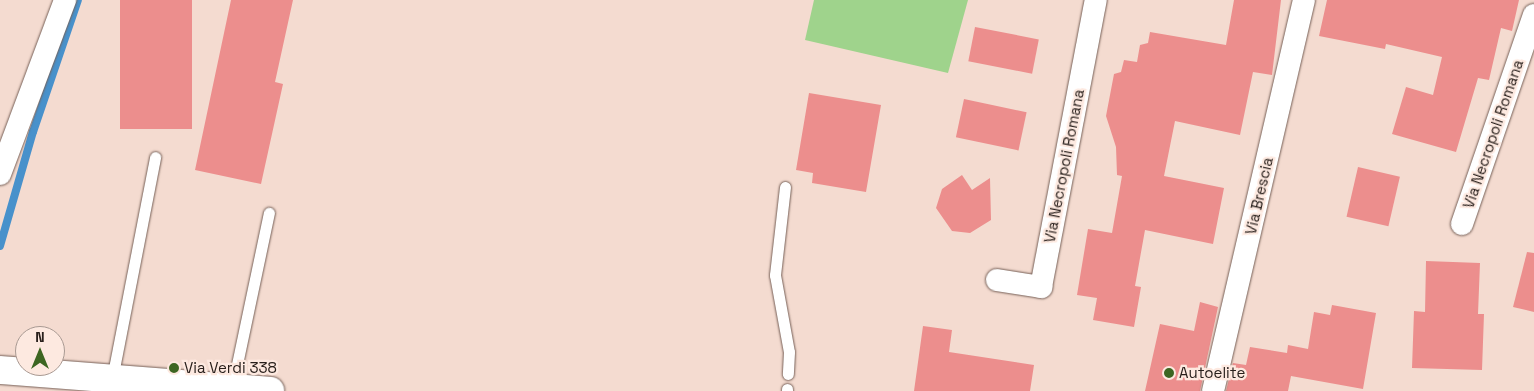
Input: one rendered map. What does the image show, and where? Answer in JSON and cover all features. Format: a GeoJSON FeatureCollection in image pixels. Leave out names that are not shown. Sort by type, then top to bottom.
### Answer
{"type":"FeatureCollection","features":[{"type":"Feature","properties":{"kind":"main road"},"geometry":{"type":"LineString","coordinates":[[0,370],[120,383],[270,391]]}},
{"type":"Feature","properties":{"kind":"street"},"geometry":{"type":"LineString","coordinates":[[0,174],[65,0]]}},
{"type":"Feature","properties":{"kind":"street","name":"Via Necropoli Romana"},"geometry":{"type":"LineString","coordinates":[[997,280],[1041,287],[1096,0]]}},
{"type":"Feature","properties":{"kind":"street","name":"Via Brescia"},"geometry":{"type":"LineString","coordinates":[[1213,391],[1304,0]]}},
{"type":"Feature","properties":{"kind":"street","name":"Via Necropoli Romana"},"geometry":{"type":"LineString","coordinates":[[1462,224],[1534,14]]}},
{"type":"Feature","properties":{"kind":"lane"},"geometry":{"type":"LineString","coordinates":[[120,383],[155,158]]}},
{"type":"Feature","properties":{"kind":"lane"},"geometry":{"type":"LineString","coordinates":[[785,187],[775,275],[789,352],[788,374]]}},
{"type":"Feature","properties":{"kind":"lane"},"geometry":{"type":"LineString","coordinates":[[232,388],[269,213]]}},
{"type":"Feature","properties":{"kind":"green space"},"geometry":{"type":"Polygon","coordinates":[[[814,0],[968,0],[948,73],[805,40],[814,0]]]}},
{"type":"Feature","properties":{"kind":"building"},"geometry":{"type":"Polygon","coordinates":[[[120,0],[192,0],[192,129],[120,129],[120,0]]]}},
{"type":"Feature","properties":{"kind":"building"},"geometry":{"type":"Polygon","coordinates":[[[231,0],[293,0],[275,82],[283,84],[261,184],[195,170],[231,0]]]}},
{"type":"Feature","properties":{"kind":"building"},"geometry":{"type":"Polygon","coordinates":[[[1234,0],[1281,0],[1272,75],[1253,72],[1240,135],[1175,121],[1164,176],[1224,188],[1213,244],[1145,230],[1135,286],[1141,287],[1134,327],[1093,320],[1097,298],[1077,295],[1088,229],[1112,233],[1122,176],[1117,175],[1116,147],[1106,116],[1114,74],[1121,72],[1124,60],[1137,62],[1140,45],[1148,43],[1150,32],[1226,45],[1234,0]]]}},
{"type":"Feature","properties":{"kind":"building"},"geometry":{"type":"Polygon","coordinates":[[[1327,0],[1519,0],[1512,31],[1501,28],[1489,80],[1478,78],[1456,152],[1392,134],[1406,87],[1433,95],[1442,57],[1386,44],[1385,49],[1319,36],[1327,0]]]}},
{"type":"Feature","properties":{"kind":"building"},"geometry":{"type":"Polygon","coordinates":[[[975,27],[1039,39],[1032,74],[968,61],[975,27]]]}},
{"type":"Feature","properties":{"kind":"building"},"geometry":{"type":"Polygon","coordinates":[[[809,93],[881,105],[866,192],[812,183],[813,173],[796,170],[809,93]]]}},
{"type":"Feature","properties":{"kind":"building"},"geometry":{"type":"Polygon","coordinates":[[[964,99],[1027,112],[1018,150],[956,137],[964,99]]]}},
{"type":"Feature","properties":{"kind":"building"},"geometry":{"type":"Polygon","coordinates":[[[1358,167],[1400,177],[1388,226],[1347,217],[1358,167]]]}},
{"type":"Feature","properties":{"kind":"building"},"geometry":{"type":"Polygon","coordinates":[[[962,175],[972,190],[990,178],[991,220],[970,233],[952,231],[936,208],[942,189],[962,175]]]}},
{"type":"Feature","properties":{"kind":"building"},"geometry":{"type":"Polygon","coordinates":[[[1527,252],[1534,253],[1534,312],[1513,307],[1527,252]]]}},
{"type":"Feature","properties":{"kind":"building"},"geometry":{"type":"Polygon","coordinates":[[[1426,261],[1480,263],[1478,314],[1484,314],[1482,370],[1412,368],[1414,311],[1425,312],[1426,261]]]}},
{"type":"Feature","properties":{"kind":"building"},"geometry":{"type":"Polygon","coordinates":[[[1200,302],[1218,307],[1200,391],[1145,391],[1160,324],[1194,331],[1200,302]]]}},
{"type":"Feature","properties":{"kind":"building"},"geometry":{"type":"Polygon","coordinates":[[[1332,305],[1376,313],[1363,389],[1291,376],[1288,391],[1226,391],[1233,363],[1246,365],[1250,347],[1287,353],[1288,345],[1308,349],[1314,312],[1330,315],[1332,305]]]}},
{"type":"Feature","properties":{"kind":"building"},"geometry":{"type":"Polygon","coordinates":[[[923,326],[952,330],[949,352],[1034,365],[1030,391],[914,391],[923,326]]]}},
{"type":"Feature","properties":{"kind":"waterway"},"geometry":{"type":"LineString","coordinates":[[0,246],[33,132],[78,0]]}},
{"type":"Feature","properties":{"kind":"place","name":"Via Verdi 338"},"geometry":{"type":"Point","coordinates":[174,368]}},
{"type":"Feature","properties":{"kind":"place","name":"Autoelite"},"geometry":{"type":"Point","coordinates":[1169,373]}}]}
